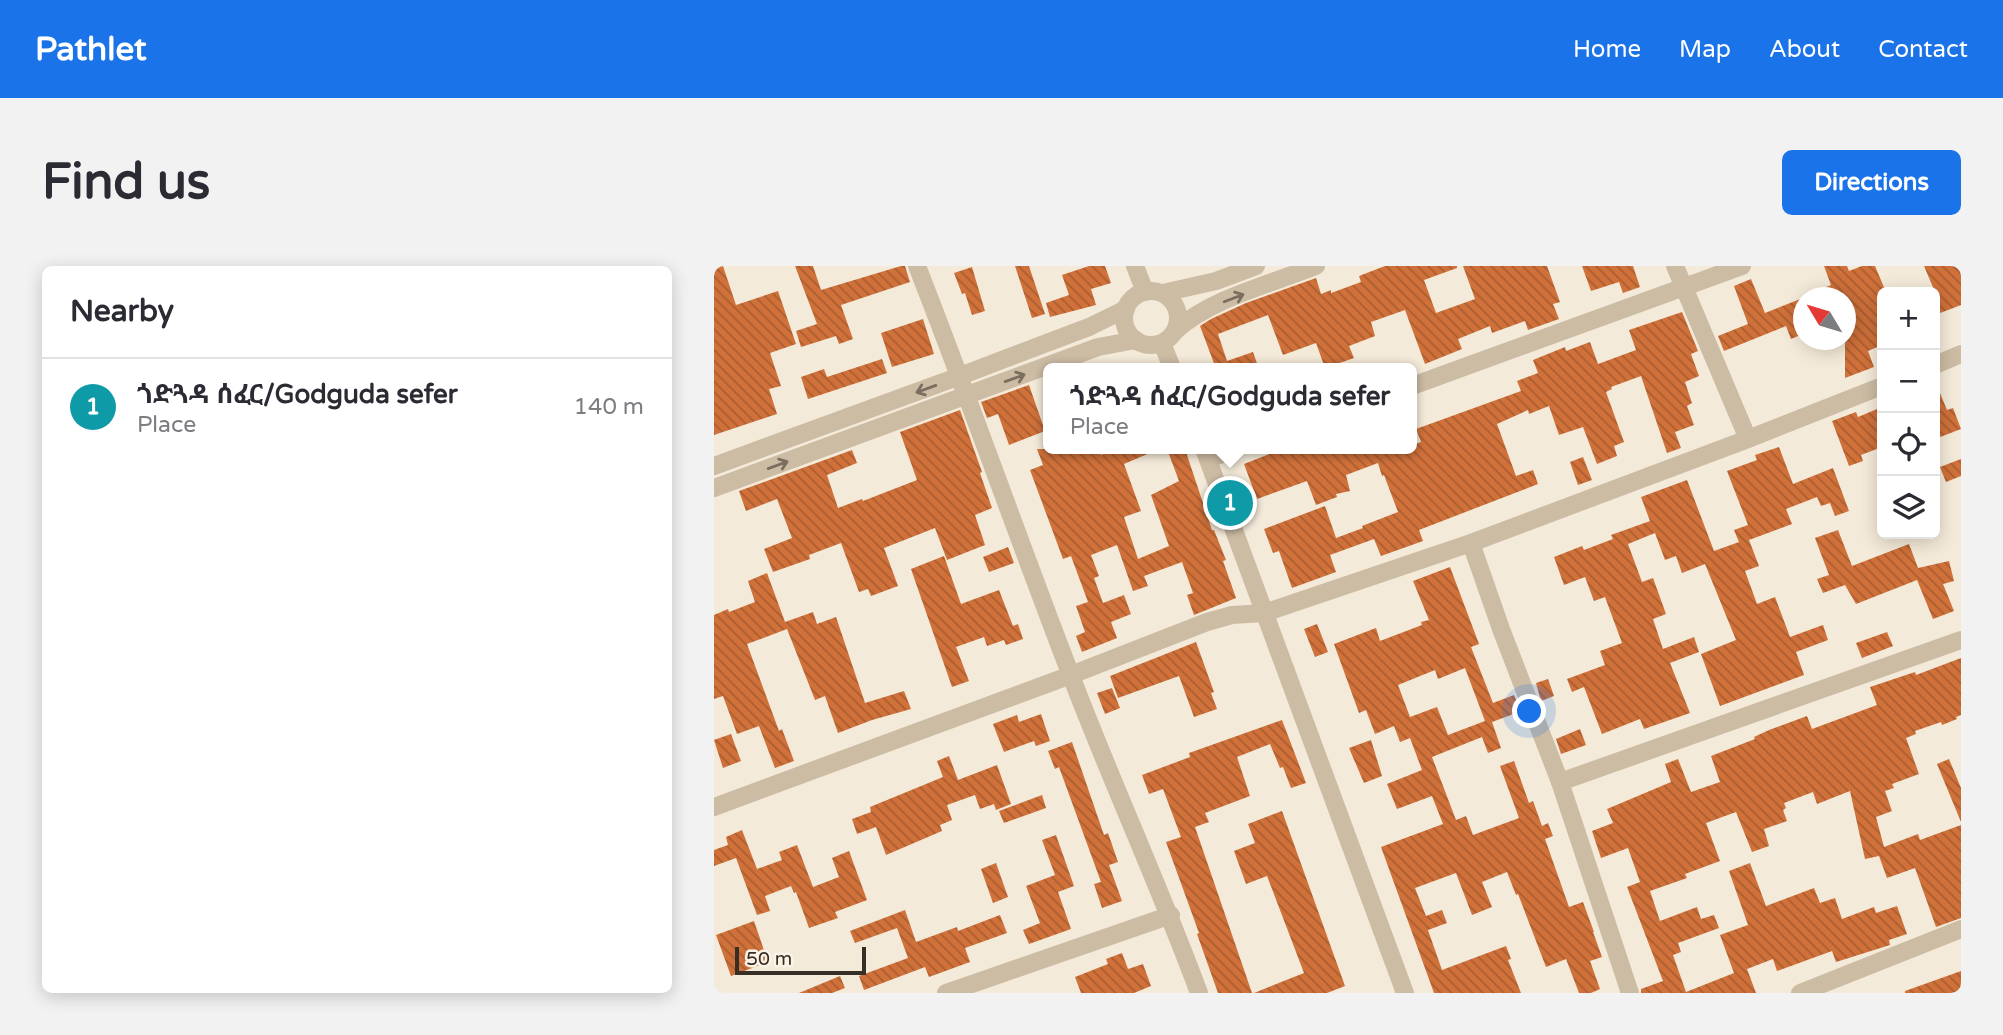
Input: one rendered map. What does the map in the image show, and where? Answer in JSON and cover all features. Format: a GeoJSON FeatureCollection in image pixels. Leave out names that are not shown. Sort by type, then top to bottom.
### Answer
{"type":"FeatureCollection","features":[{"type":"Feature","properties":{"kind":"street"},"geometry":{"type":"LineString","coordinates":[[917,266],[1071,675],[1171,915],[1199,993]]}},
{"type":"Feature","properties":{"kind":"street"},"geometry":{"type":"LineString","coordinates":[[1135,266],[1154,292],[1175,305],[1178,323],[1168,337],[1171,363]]}},
{"type":"Feature","properties":{"kind":"street"},"geometry":{"type":"LineString","coordinates":[[1136,340],[1126,326],[1126,309],[1130,301],[1154,292],[1216,281],[1256,266]]}},
{"type":"Feature","properties":{"kind":"street"},"geometry":{"type":"LineString","coordinates":[[1057,363],[1098,348],[1136,340],[1153,345],[1168,337],[1189,318],[1316,266]]}},
{"type":"Feature","properties":{"kind":"street"},"geometry":{"type":"LineString","coordinates":[[1675,266],[1748,439]]}},
{"type":"Feature","properties":{"kind":"street"},"geometry":{"type":"LineString","coordinates":[[1417,384],[1742,266]]}},
{"type":"Feature","properties":{"kind":"street"},"geometry":{"type":"LineString","coordinates":[[714,466],[1089,327],[1126,309]]}},
{"type":"Feature","properties":{"kind":"street"},"geometry":{"type":"LineString","coordinates":[[1940,363],[1960,357]]}},
{"type":"Feature","properties":{"kind":"street"},"geometry":{"type":"LineString","coordinates":[[714,488],[1043,368]]}},
{"type":"Feature","properties":{"kind":"street"},"geometry":{"type":"LineString","coordinates":[[714,807],[1208,622],[1232,615],[1264,613],[1471,543],[1877,388]]}},
{"type":"Feature","properties":{"kind":"street"},"geometry":{"type":"LineString","coordinates":[[1207,454],[1405,993]]}},
{"type":"Feature","properties":{"kind":"street"},"geometry":{"type":"LineString","coordinates":[[1471,543],[1560,782],[1630,993]]}},
{"type":"Feature","properties":{"kind":"street"},"geometry":{"type":"LineString","coordinates":[[1560,782],[1961,639]]}},
{"type":"Feature","properties":{"kind":"street"},"geometry":{"type":"LineString","coordinates":[[946,993],[1171,915]]}},
{"type":"Feature","properties":{"kind":"street"},"geometry":{"type":"LineString","coordinates":[[1800,993],[1961,929]]}},
{"type":"Feature","properties":{"kind":"building"},"geometry":{"type":"Polygon","coordinates":[[[714,266],[723,266],[736,305],[778,291],[796,344],[770,353],[781,386],[769,389],[777,414],[714,435],[714,266]]]}},
{"type":"Feature","properties":{"kind":"building"},"geometry":{"type":"Polygon","coordinates":[[[795,266],[813,266],[821,290],[901,266],[905,266],[910,282],[841,305],[853,339],[839,344],[836,336],[801,347],[796,331],[817,324],[795,266]]]}},
{"type":"Feature","properties":{"kind":"building"},"geometry":{"type":"Polygon","coordinates":[[[1015,266],[1029,266],[1045,314],[1032,318],[1015,266]]]}},
{"type":"Feature","properties":{"kind":"building"},"geometry":{"type":"Polygon","coordinates":[[[1089,266],[1105,266],[1111,283],[1091,289],[1096,305],[1050,317],[1046,303],[1069,295],[1062,275],[1089,266]]]}},
{"type":"Feature","properties":{"kind":"building"},"geometry":{"type":"Polygon","coordinates":[[[1385,266],[1457,266],[1424,280],[1436,313],[1475,299],[1463,266],[1547,266],[1560,302],[1553,304],[1559,319],[1528,330],[1525,321],[1492,333],[1490,326],[1458,339],[1462,349],[1425,364],[1405,310],[1371,322],[1375,336],[1349,346],[1354,358],[1340,363],[1323,363],[1316,343],[1283,355],[1268,315],[1218,334],[1227,361],[1253,352],[1257,363],[1214,363],[1200,326],[1211,319],[1246,303],[1316,278],[1321,294],[1361,282],[1359,276],[1385,266]]]}},
{"type":"Feature","properties":{"kind":"building"},"geometry":{"type":"Polygon","coordinates":[[[1582,266],[1633,266],[1640,287],[1623,293],[1619,282],[1591,291],[1582,266]]]}},
{"type":"Feature","properties":{"kind":"building"},"geometry":{"type":"Polygon","coordinates":[[[1824,266],[1847,266],[1849,271],[1862,266],[1875,266],[1884,287],[1877,287],[1877,347],[1868,351],[1874,367],[1845,378],[1845,350],[1856,350],[1856,287],[1826,287],[1831,285],[1824,266]]]}},
{"type":"Feature","properties":{"kind":"building"},"geometry":{"type":"Polygon","coordinates":[[[1924,266],[1961,266],[1961,305],[1940,313],[1940,287],[1933,287],[1924,266]]]}},
{"type":"Feature","properties":{"kind":"building"},"geometry":{"type":"Polygon","coordinates":[[[972,267],[985,311],[972,315],[965,293],[962,294],[954,273],[972,267]]]}},
{"type":"Feature","properties":{"kind":"building"},"geometry":{"type":"Polygon","coordinates":[[[1751,279],[1765,313],[1793,302],[1793,338],[1791,339],[1786,326],[1724,351],[1718,336],[1748,324],[1734,286],[1751,279]]]}},
{"type":"Feature","properties":{"kind":"building"},"geometry":{"type":"Polygon","coordinates":[[[1682,312],[1698,351],[1691,354],[1699,376],[1685,382],[1692,403],[1687,406],[1694,425],[1675,432],[1681,448],[1667,453],[1641,376],[1611,387],[1612,389],[1606,392],[1624,442],[1614,446],[1617,456],[1597,464],[1583,427],[1559,435],[1549,406],[1529,414],[1528,410],[1497,424],[1516,476],[1533,470],[1538,484],[1419,530],[1423,541],[1381,556],[1374,539],[1330,555],[1336,572],[1292,588],[1279,551],[1273,553],[1264,529],[1325,506],[1336,538],[1363,528],[1362,526],[1398,512],[1384,475],[1382,476],[1378,463],[1346,475],[1350,491],[1336,494],[1337,497],[1316,505],[1307,481],[1257,499],[1244,464],[1269,454],[1417,454],[1417,443],[1421,442],[1417,429],[1521,391],[1517,381],[1538,373],[1533,360],[1565,347],[1566,351],[1590,342],[1598,364],[1636,350],[1629,330],[1682,312]]]}},
{"type":"Feature","properties":{"kind":"building"},"geometry":{"type":"Polygon","coordinates":[[[923,319],[934,354],[892,367],[881,333],[923,319]]]}},
{"type":"Feature","properties":{"kind":"building"},"geometry":{"type":"Polygon","coordinates":[[[882,359],[887,373],[808,399],[801,377],[824,369],[827,377],[882,359]]]}},
{"type":"Feature","properties":{"kind":"building"},"geometry":{"type":"Polygon","coordinates":[[[1029,385],[1043,432],[1009,445],[998,414],[987,418],[981,402],[1029,385]]]}},
{"type":"Feature","properties":{"kind":"building"},"geometry":{"type":"Polygon","coordinates":[[[1940,393],[1947,410],[1953,408],[1961,429],[1940,437],[1940,393]]]}},
{"type":"Feature","properties":{"kind":"building"},"geometry":{"type":"Polygon","coordinates":[[[1877,409],[1877,449],[1861,455],[1863,461],[1849,466],[1832,421],[1856,412],[1858,417],[1877,409]]]}},
{"type":"Feature","properties":{"kind":"building"},"geometry":{"type":"Polygon","coordinates":[[[960,410],[992,508],[975,515],[985,545],[947,560],[935,528],[884,548],[898,586],[871,596],[868,589],[859,592],[841,543],[809,555],[810,559],[773,572],[764,549],[792,538],[777,499],[746,511],[739,491],[852,450],[857,463],[827,475],[838,508],[862,499],[863,501],[917,480],[900,432],[960,410]]]}},
{"type":"Feature","properties":{"kind":"building"},"geometry":{"type":"Polygon","coordinates":[[[1779,447],[1793,484],[1833,468],[1849,511],[1835,516],[1830,503],[1821,506],[1817,497],[1786,509],[1792,524],[1749,540],[1759,566],[1745,571],[1757,604],[1775,597],[1790,637],[1823,625],[1828,640],[1796,652],[1804,675],[1720,706],[1701,654],[1736,640],[1705,564],[1682,573],[1676,556],[1665,560],[1655,533],[1628,544],[1642,582],[1653,578],[1666,614],[1653,619],[1663,649],[1694,637],[1699,652],[1670,663],[1690,713],[1644,729],[1640,719],[1602,734],[1584,687],[1572,692],[1567,679],[1605,665],[1600,651],[1622,643],[1605,597],[1594,601],[1585,577],[1564,585],[1554,557],[1582,546],[1584,550],[1613,539],[1611,535],[1650,521],[1641,497],[1687,480],[1714,551],[1739,542],[1734,530],[1748,525],[1727,471],[1757,460],[1755,455],[1779,447]]]}},
{"type":"Feature","properties":{"kind":"building"},"geometry":{"type":"Polygon","coordinates":[[[1037,449],[1043,449],[1043,454],[1147,454],[1124,464],[1141,511],[1124,517],[1138,559],[1169,546],[1151,495],[1179,481],[1169,454],[1187,454],[1212,530],[1226,560],[1223,561],[1236,598],[1194,615],[1187,595],[1193,593],[1182,562],[1144,576],[1148,586],[1133,591],[1117,545],[1091,555],[1099,576],[1094,578],[1103,603],[1124,595],[1131,614],[1111,622],[1117,638],[1082,652],[1076,636],[1085,632],[1076,606],[1088,602],[1071,556],[1063,559],[1030,470],[1043,465],[1037,449]]]}},
{"type":"Feature","properties":{"kind":"building"},"geometry":{"type":"Polygon","coordinates":[[[1583,457],[1592,480],[1578,485],[1570,462],[1583,457]]]}},
{"type":"Feature","properties":{"kind":"building"},"geometry":{"type":"Polygon","coordinates":[[[1961,459],[1961,476],[1946,482],[1940,467],[1961,459]]]}},
{"type":"Feature","properties":{"kind":"building"},"geometry":{"type":"Polygon","coordinates":[[[1838,530],[1852,566],[1909,544],[1918,568],[1949,561],[1954,581],[1943,584],[1954,611],[1933,619],[1917,580],[1856,604],[1845,585],[1823,593],[1817,579],[1829,575],[1815,538],[1838,530]]]}},
{"type":"Feature","properties":{"kind":"building"},"geometry":{"type":"Polygon","coordinates":[[[1008,547],[1014,563],[989,572],[983,557],[1008,547]]]}},
{"type":"Feature","properties":{"kind":"building"},"geometry":{"type":"Polygon","coordinates":[[[944,556],[961,604],[999,590],[1013,626],[1018,624],[1023,639],[1006,645],[1004,640],[987,646],[984,637],[956,647],[969,681],[952,687],[911,569],[944,556]]]}},
{"type":"Feature","properties":{"kind":"building"},"geometry":{"type":"Polygon","coordinates":[[[1450,567],[1479,644],[1471,647],[1493,703],[1514,695],[1520,709],[1519,712],[1492,722],[1501,748],[1488,753],[1482,737],[1432,757],[1456,820],[1466,816],[1473,835],[1519,818],[1500,766],[1514,761],[1529,803],[1533,801],[1542,826],[1548,823],[1553,836],[1545,839],[1569,907],[1583,902],[1602,957],[1590,961],[1600,989],[1591,993],[1579,993],[1566,959],[1546,967],[1507,872],[1482,882],[1492,907],[1472,915],[1456,873],[1415,888],[1426,916],[1442,910],[1447,923],[1428,930],[1442,970],[1506,946],[1511,959],[1508,960],[1521,993],[1434,993],[1381,847],[1443,824],[1432,796],[1397,809],[1387,784],[1422,770],[1410,738],[1400,742],[1394,726],[1375,734],[1366,710],[1359,713],[1334,644],[1376,628],[1380,641],[1429,620],[1413,581],[1450,567]],[[1465,668],[1438,679],[1435,670],[1398,685],[1410,717],[1437,707],[1448,735],[1485,721],[1465,668]]]}},
{"type":"Feature","properties":{"kind":"building"},"geometry":{"type":"Polygon","coordinates":[[[767,573],[785,622],[813,612],[817,624],[836,617],[865,703],[904,691],[911,709],[838,733],[825,696],[815,700],[787,629],[747,644],[779,731],[782,729],[794,761],[775,768],[759,726],[737,734],[723,696],[714,699],[714,615],[755,602],[748,581],[767,573]]]}},
{"type":"Feature","properties":{"kind":"building"},"geometry":{"type":"Polygon","coordinates":[[[1317,624],[1328,652],[1315,657],[1304,629],[1317,624]]]}},
{"type":"Feature","properties":{"kind":"building"},"geometry":{"type":"Polygon","coordinates":[[[1887,632],[1893,646],[1862,658],[1856,643],[1887,632]]]}},
{"type":"Feature","properties":{"kind":"building"},"geometry":{"type":"Polygon","coordinates":[[[1196,642],[1214,692],[1211,693],[1217,709],[1194,717],[1179,676],[1118,698],[1110,676],[1196,642]]]}},
{"type":"Feature","properties":{"kind":"building"},"geometry":{"type":"Polygon","coordinates":[[[1961,658],[1961,715],[1942,725],[1941,722],[1915,731],[1916,734],[1906,738],[1919,774],[1892,784],[1894,788],[1885,791],[1892,811],[1876,817],[1884,847],[1918,834],[1920,840],[1961,825],[1961,918],[1936,927],[1915,868],[1887,878],[1879,856],[1865,859],[1850,791],[1817,804],[1813,792],[1784,803],[1786,808],[1783,810],[1787,821],[1764,829],[1769,846],[1752,852],[1736,812],[1706,823],[1720,861],[1685,874],[1687,878],[1650,891],[1660,921],[1697,907],[1701,919],[1714,915],[1719,928],[1678,943],[1681,952],[1673,955],[1686,992],[1734,973],[1720,935],[1748,925],[1729,871],[1750,863],[1766,906],[1814,888],[1820,903],[1835,898],[1842,919],[1874,907],[1876,913],[1897,906],[1907,934],[1889,940],[1890,945],[1836,962],[1832,951],[1777,971],[1773,959],[1747,969],[1756,993],[1641,993],[1641,989],[1663,981],[1627,887],[1640,882],[1628,848],[1601,858],[1592,831],[1613,823],[1607,809],[1671,782],[1665,764],[1678,759],[1691,792],[1720,782],[1711,756],[1807,716],[1812,729],[1877,705],[1870,687],[1915,672],[1916,675],[1961,658]]]}},
{"type":"Feature","properties":{"kind":"building"},"geometry":{"type":"Polygon","coordinates":[[[1548,679],[1554,696],[1541,701],[1536,683],[1548,679]]]}},
{"type":"Feature","properties":{"kind":"building"},"geometry":{"type":"Polygon","coordinates":[[[1112,688],[1120,708],[1105,714],[1097,693],[1112,688]]]}},
{"type":"Feature","properties":{"kind":"building"},"geometry":{"type":"Polygon","coordinates":[[[1041,714],[1050,741],[1036,746],[1034,741],[1004,752],[993,724],[1017,715],[1019,722],[1041,714]]]}},
{"type":"Feature","properties":{"kind":"building"},"geometry":{"type":"Polygon","coordinates":[[[1282,720],[1306,783],[1291,788],[1270,744],[1237,757],[1250,796],[1205,813],[1209,822],[1195,827],[1252,993],[1218,993],[1166,842],[1181,837],[1163,789],[1149,794],[1142,775],[1190,757],[1189,753],[1282,720]]]}},
{"type":"Feature","properties":{"kind":"building"},"geometry":{"type":"Polygon","coordinates":[[[1580,729],[1586,745],[1561,754],[1556,739],[1580,729]]]}},
{"type":"Feature","properties":{"kind":"building"},"geometry":{"type":"Polygon","coordinates":[[[731,734],[741,761],[723,768],[714,740],[731,734]]]}},
{"type":"Feature","properties":{"kind":"building"},"geometry":{"type":"Polygon","coordinates":[[[1371,740],[1382,776],[1364,783],[1349,748],[1371,740]]]}},
{"type":"Feature","properties":{"kind":"building"},"geometry":{"type":"Polygon","coordinates":[[[1072,742],[1104,835],[1108,833],[1118,862],[1109,865],[1122,901],[1102,908],[1094,884],[1101,882],[1059,767],[1055,769],[1048,751],[1072,742]]]}},
{"type":"Feature","properties":{"kind":"building"},"geometry":{"type":"Polygon","coordinates":[[[949,756],[958,780],[997,765],[1011,804],[996,810],[994,804],[980,809],[975,795],[947,805],[952,820],[940,825],[942,831],[886,855],[876,827],[857,834],[852,819],[871,812],[870,807],[943,777],[937,761],[949,756]]]}},
{"type":"Feature","properties":{"kind":"building"},"geometry":{"type":"Polygon","coordinates":[[[1949,759],[1961,788],[1961,822],[1937,764],[1949,759]]]}},
{"type":"Feature","properties":{"kind":"building"},"geometry":{"type":"Polygon","coordinates":[[[1042,795],[1046,808],[1004,823],[999,811],[1042,795]]]}},
{"type":"Feature","properties":{"kind":"building"},"geometry":{"type":"Polygon","coordinates":[[[1282,811],[1345,986],[1327,993],[1254,993],[1304,973],[1267,876],[1246,884],[1234,851],[1255,843],[1248,824],[1282,811]]]}},
{"type":"Feature","properties":{"kind":"building"},"geometry":{"type":"Polygon","coordinates":[[[742,830],[757,869],[782,860],[779,852],[797,845],[813,887],[839,877],[832,858],[849,851],[867,900],[835,912],[838,918],[809,928],[796,892],[794,893],[791,886],[765,896],[770,911],[757,915],[736,858],[714,866],[714,850],[728,845],[726,837],[742,830]]]}},
{"type":"Feature","properties":{"kind":"building"},"geometry":{"type":"Polygon","coordinates":[[[1056,835],[1074,886],[1058,892],[1071,929],[1029,944],[1023,930],[1040,923],[1026,886],[1055,875],[1042,840],[1056,835]]]}},
{"type":"Feature","properties":{"kind":"building"},"geometry":{"type":"Polygon","coordinates":[[[996,863],[1008,897],[993,903],[981,869],[996,863]]]}},
{"type":"Feature","properties":{"kind":"building"},"geometry":{"type":"Polygon","coordinates":[[[905,910],[916,942],[957,927],[958,931],[1000,915],[1007,933],[965,948],[970,962],[929,977],[925,967],[864,990],[859,976],[908,958],[897,928],[855,943],[850,931],[905,910]]]}},
{"type":"Feature","properties":{"kind":"building"},"geometry":{"type":"Polygon","coordinates":[[[754,921],[768,962],[731,976],[716,935],[754,921]]]}},
{"type":"Feature","properties":{"kind":"building"},"geometry":{"type":"Polygon","coordinates":[[[1122,953],[1128,969],[1143,964],[1151,986],[1134,993],[1081,993],[1075,977],[1108,964],[1106,959],[1122,953]]]}},
{"type":"Feature","properties":{"kind":"building"},"geometry":{"type":"Polygon","coordinates":[[[1961,971],[1961,993],[1905,993],[1905,991],[1961,971]]]}},
{"type":"Feature","properties":{"kind":"building"},"geometry":{"type":"Polygon","coordinates":[[[840,976],[845,988],[832,993],[799,993],[840,976]]]}},
{"type":"Feature","properties":{"kind":"place","name":"ጎድጓዳ ሰፈር/Godguda sefer"},"geometry":{"type":"Point","coordinates":[1230,503]}}]}
